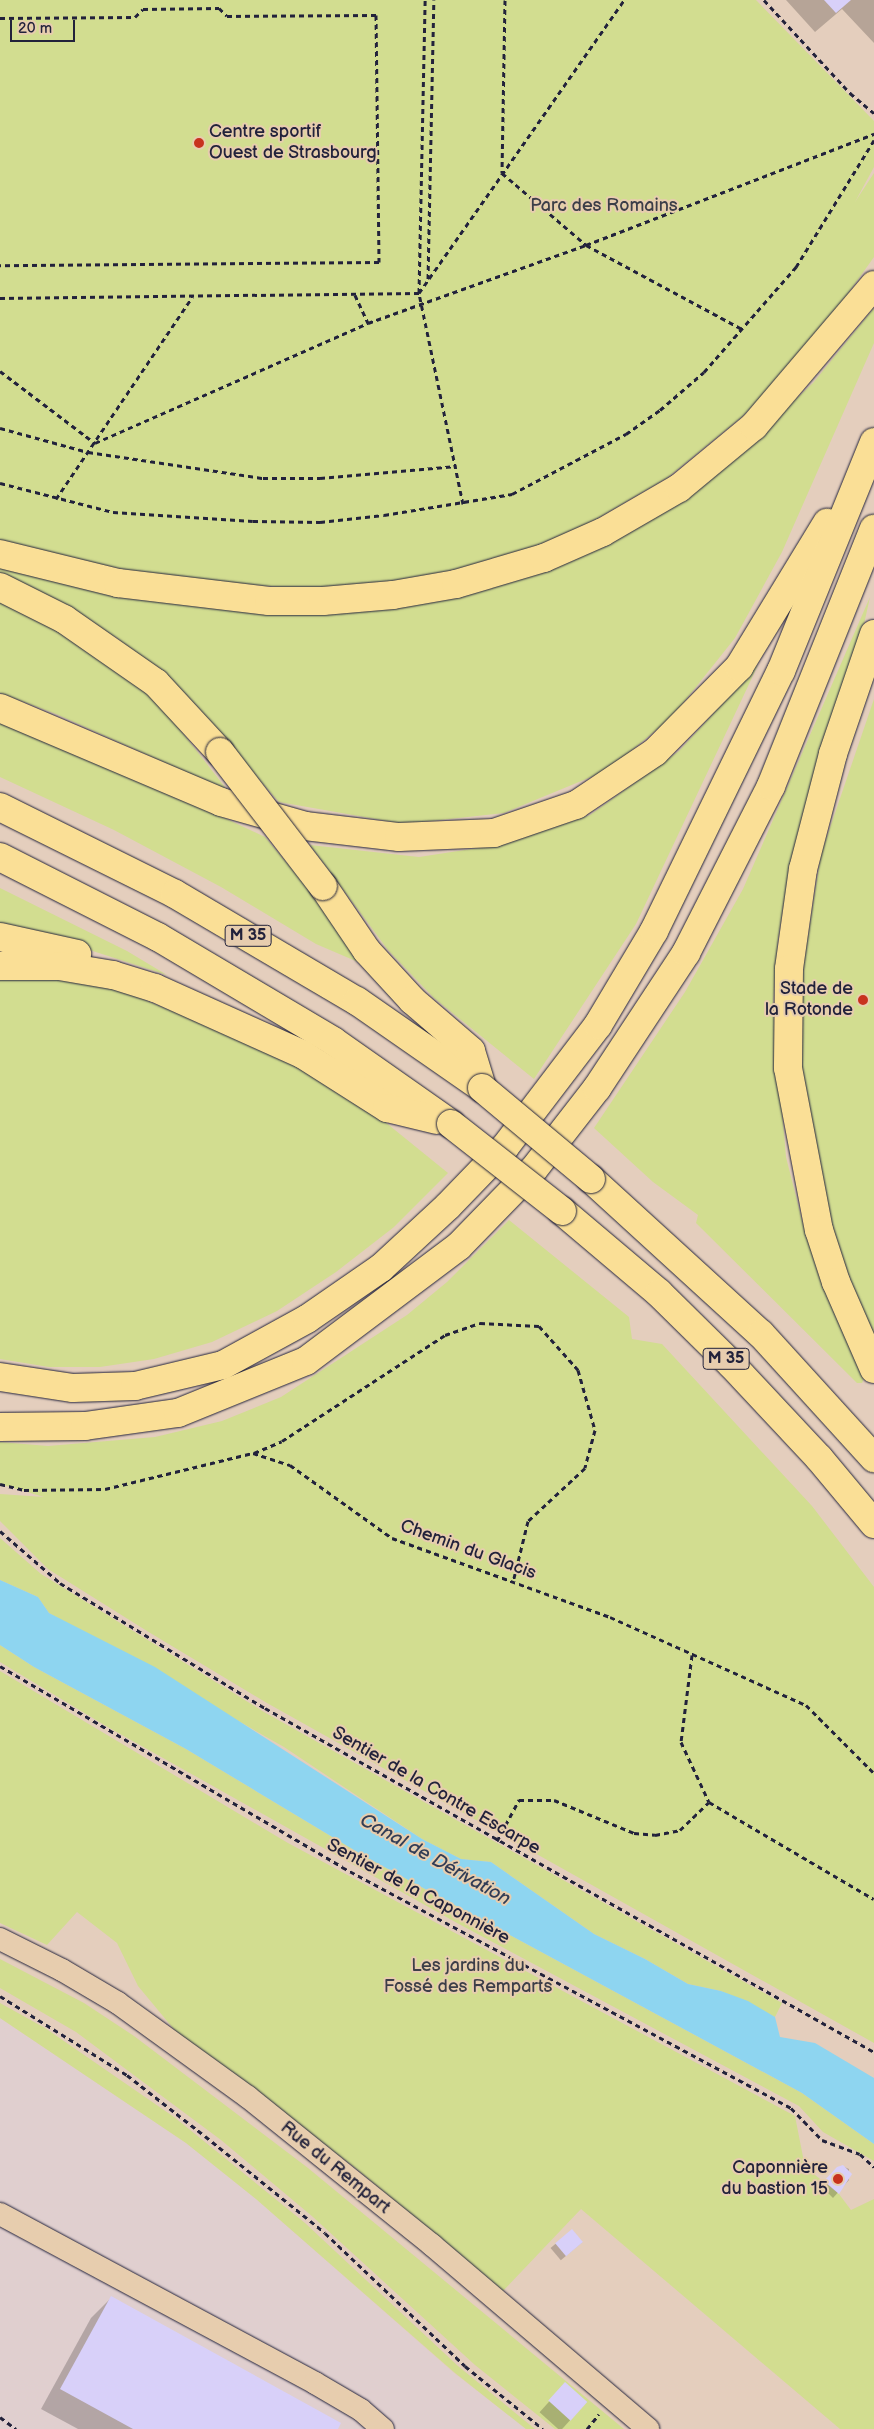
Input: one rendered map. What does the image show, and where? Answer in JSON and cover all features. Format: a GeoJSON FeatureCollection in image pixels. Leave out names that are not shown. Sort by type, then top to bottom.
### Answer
{"type":"FeatureCollection","features":[{"type":"Feature","properties":{"kind":"highway"},"geometry":{"type":"LineString","coordinates":[[0,554],[118,583],[269,600],[323,601],[393,595],[456,584],[544,558],[603,532],[679,488],[694,476],[754,426],[874,285]]}},
{"type":"Feature","properties":{"kind":"highway"},"geometry":{"type":"LineString","coordinates":[[0,708],[221,802],[305,826],[399,837],[494,833],[576,804],[655,752],[733,674],[872,446]]}},
{"type":"Feature","properties":{"kind":"highway"},"geometry":{"type":"LineString","coordinates":[[0,1377],[73,1388],[135,1386],[223,1365],[307,1318],[381,1268],[448,1206],[504,1147],[598,1025],[654,931],[781,671],[872,446]]}},
{"type":"Feature","properties":{"kind":"highway"},"geometry":{"type":"LineString","coordinates":[[0,1427],[85,1426],[178,1413],[306,1361],[459,1246],[534,1169],[596,1088],[686,953],[771,786],[874,529]]}},
{"type":"Feature","properties":{"kind":"highway"},"geometry":{"type":"LineString","coordinates":[[0,587],[64,618],[156,683],[220,752],[323,886],[367,951],[412,1000],[471,1051],[482,1088]]}},
{"type":"Feature","properties":{"kind":"highway"},"geometry":{"type":"LineString","coordinates":[[874,634],[834,754],[803,869],[789,969],[788,1068],[819,1230],[836,1282],[874,1369]]}},
{"type":"Feature","properties":{"kind":"highway","name":"M 35"},"geometry":{"type":"LineString","coordinates":[[0,807],[175,894],[357,1001],[482,1088],[591,1178],[760,1334],[874,1458]]}},
{"type":"Feature","properties":{"kind":"highway","name":"M 35"},"geometry":{"type":"LineString","coordinates":[[0,857],[158,937],[333,1040],[451,1124],[562,1211],[659,1293],[731,1364],[819,1458],[874,1524]]}},
{"type":"Feature","properties":{"kind":"highway"},"geometry":{"type":"LineString","coordinates":[[0,936],[76,953],[113,975]]}},
{"type":"Feature","properties":{"kind":"highway"},"geometry":{"type":"LineString","coordinates":[[0,966],[58,966],[113,975],[155,988],[241,1024],[302,1054],[387,1108],[451,1124]]}},
{"type":"Feature","properties":{"kind":"highway"},"geometry":{"type":"LineString","coordinates":[[0,1413],[49,1426]]}},
{"type":"Feature","properties":{"kind":"street","name":"Rue du Rempart"},"geometry":{"type":"LineString","coordinates":[[0,1939],[62,1970],[118,2003],[248,2097],[432,2245],[648,2429]]}},
{"type":"Feature","properties":{"kind":"street"},"geometry":{"type":"LineString","coordinates":[[0,2214],[315,2383],[361,2410],[383,2429]]}},
{"type":"Feature","properties":{"kind":"path"},"geometry":{"type":"LineString","coordinates":[[425,0],[419,293],[463,504]]}},
{"type":"Feature","properties":{"kind":"path"},"geometry":{"type":"LineString","coordinates":[[428,279],[434,0]]}},
{"type":"Feature","properties":{"kind":"path"},"geometry":{"type":"LineString","coordinates":[[502,173],[505,0]]}},
{"type":"Feature","properties":{"kind":"path"},"geometry":{"type":"LineString","coordinates":[[419,293],[624,0]]}},
{"type":"Feature","properties":{"kind":"path"},"geometry":{"type":"LineString","coordinates":[[764,0],[850,93],[874,113]]}},
{"type":"Feature","properties":{"kind":"path"},"geometry":{"type":"LineString","coordinates":[[0,18],[134,17],[143,9],[219,8],[228,16],[376,14],[379,252],[379,262],[0,265]]}},
{"type":"Feature","properties":{"kind":"path"},"geometry":{"type":"LineString","coordinates":[[96,443],[368,322],[586,245],[874,134]]}},
{"type":"Feature","properties":{"kind":"path"},"geometry":{"type":"LineString","coordinates":[[0,483],[56,499],[113,512],[272,521],[320,522],[463,504],[512,494],[626,434],[660,410],[704,372],[744,330],[796,267],[874,140]]}},
{"type":"Feature","properties":{"kind":"path"},"geometry":{"type":"LineString","coordinates":[[502,173],[586,245],[744,330]]}},
{"type":"Feature","properties":{"kind":"path"},"geometry":{"type":"LineString","coordinates":[[0,298],[419,293]]}},
{"type":"Feature","properties":{"kind":"path"},"geometry":{"type":"LineString","coordinates":[[355,295],[368,322]]}},
{"type":"Feature","properties":{"kind":"path"},"geometry":{"type":"LineString","coordinates":[[56,499],[96,443],[192,297]]}},
{"type":"Feature","properties":{"kind":"path"},"geometry":{"type":"LineString","coordinates":[[0,371],[96,443]]}},
{"type":"Feature","properties":{"kind":"path"},"geometry":{"type":"LineString","coordinates":[[0,428],[88,452],[263,478],[320,478],[456,466]]}},
{"type":"Feature","properties":{"kind":"path"},"geometry":{"type":"LineString","coordinates":[[0,1484],[24,1490],[105,1488],[253,1453],[282,1441],[445,1335],[480,1323],[539,1326],[578,1370],[595,1430],[585,1468],[528,1521],[513,1582]]}},
{"type":"Feature","properties":{"kind":"path","name":"Chemin du Glacis"},"geometry":{"type":"LineString","coordinates":[[253,1453],[290,1465],[392,1538],[610,1617],[806,1705],[874,1773]]}},
{"type":"Feature","properties":{"kind":"path","name":"Sentier de la Contre Escarpe"},"geometry":{"type":"LineString","coordinates":[[0,1531],[60,1583],[264,1708],[874,2052]]}},
{"type":"Feature","properties":{"kind":"path"},"geometry":{"type":"LineString","coordinates":[[692,1655],[682,1742],[709,1802],[874,1899]]}},
{"type":"Feature","properties":{"kind":"path","name":"Sentier de la Caponnière"},"geometry":{"type":"LineString","coordinates":[[0,1666],[342,1867],[791,2108],[822,2140],[860,2154],[874,2167]]}},
{"type":"Feature","properties":{"kind":"path"},"geometry":{"type":"LineString","coordinates":[[497,1841],[519,1800],[554,1800],[634,1833],[655,1835],[680,1830],[709,1802]]}},
{"type":"Feature","properties":{"kind":"path"},"geometry":{"type":"LineString","coordinates":[[0,1996],[127,2075],[205,2136],[325,2233],[465,2366],[544,2429]]}},
{"type":"Feature","properties":{"kind":"path"},"geometry":{"type":"LineString","coordinates":[[0,2417],[16,2429]]}},
{"type":"Feature","properties":{"kind":"shaded area"},"geometry":{"type":"Polygon","coordinates":[[[0,2018],[186,2143],[256,2199],[454,2373],[526,2429],[0,2429],[0,2018]]]}},
{"type":"Feature","properties":{"kind":"green space","name":"Parc des Romains"},"geometry":{"type":"Polygon","coordinates":[[[0,0],[756,0],[874,121],[874,167],[855,202],[874,173],[874,257],[810,347],[743,416],[667,478],[581,528],[503,559],[419,578],[326,591],[158,577],[0,543],[0,0]]]}},
{"type":"Feature","properties":{"kind":"green space"},"geometry":{"type":"Polygon","coordinates":[[[874,308],[874,343],[782,552],[735,638],[672,717],[608,770],[504,813],[404,824],[279,802],[196,708],[116,637],[64,619],[0,578],[0,565],[135,596],[514,580],[752,440],[813,383],[874,308]]]}},
{"type":"Feature","properties":{"kind":"green space"},"geometry":{"type":"Polygon","coordinates":[[[870,597],[848,696],[806,804],[790,867],[778,940],[773,1003],[786,1157],[803,1224],[864,1378],[862,1383],[857,1383],[696,1223],[698,1215],[653,1182],[594,1128],[685,992],[743,889],[870,597]]]}},
{"type":"Feature","properties":{"kind":"green space"},"geometry":{"type":"Polygon","coordinates":[[[0,598],[63,631],[153,695],[228,791],[56,714],[0,693],[0,598]]]}},
{"type":"Feature","properties":{"kind":"green space"},"geometry":{"type":"Polygon","coordinates":[[[758,665],[636,924],[534,1079],[434,998],[388,950],[310,845],[419,857],[504,844],[590,815],[679,751],[758,665]]]}},
{"type":"Feature","properties":{"kind":"green space"},"geometry":{"type":"Polygon","coordinates":[[[874,699],[874,1338],[841,1257],[813,1166],[796,1054],[804,962],[821,854],[874,699]]]}},
{"type":"Feature","properties":{"kind":"green space"},"geometry":{"type":"Polygon","coordinates":[[[0,719],[135,776],[265,837],[337,923],[358,962],[316,944],[221,887],[114,830],[0,777],[0,719]]]}},
{"type":"Feature","properties":{"kind":"green space"},"geometry":{"type":"Polygon","coordinates":[[[0,888],[127,951],[167,975],[68,943],[0,928],[0,888]]]}},
{"type":"Feature","properties":{"kind":"green space"},"geometry":{"type":"Polygon","coordinates":[[[0,979],[52,979],[92,984],[128,993],[204,1024],[295,1066],[374,1113],[448,1173],[394,1227],[336,1272],[277,1311],[212,1342],[154,1359],[100,1367],[49,1367],[0,1359],[0,979]]]}},
{"type":"Feature","properties":{"kind":"green space"},"geometry":{"type":"Polygon","coordinates":[[[509,1220],[629,1317],[632,1339],[662,1344],[812,1506],[874,1587],[874,2043],[267,1703],[48,1569],[0,1521],[0,1494],[44,1497],[0,1484],[0,1442],[48,1446],[155,1437],[222,1421],[281,1397],[407,1315],[447,1282],[509,1220]]]}},
{"type":"Feature","properties":{"kind":"green space"},"geometry":{"type":"Polygon","coordinates":[[[0,1538],[41,1574],[264,1712],[782,2003],[775,2017],[721,1991],[688,1984],[645,1959],[594,1934],[491,1862],[461,1859],[422,1839],[284,1747],[49,1613],[38,1597],[0,1580],[0,1538]]]}},
{"type":"Feature","properties":{"kind":"green space"},"geometry":{"type":"Polygon","coordinates":[[[0,1645],[34,1667],[186,1749],[364,1856],[802,2093],[874,2144],[874,2161],[823,2132],[799,2106],[457,1923],[106,1726],[0,1662],[0,1645]]]}},
{"type":"Feature","properties":{"kind":"green space","name":"Les jardins du Fossé des Remparts"},"geometry":{"type":"Polygon","coordinates":[[[0,1671],[288,1843],[795,2116],[805,2167],[839,2194],[851,2210],[874,2199],[874,2429],[840,2429],[581,2209],[503,2291],[354,2167],[177,2033],[138,1986],[117,1943],[77,1912],[47,1945],[0,1923],[0,1671]]]}},
{"type":"Feature","properties":{"kind":"green space"},"geometry":{"type":"Polygon","coordinates":[[[0,1959],[84,2003],[134,2036],[308,2168],[624,2429],[555,2429],[475,2365],[313,2217],[221,2140],[76,2032],[0,1988],[0,1959]]]}},
{"type":"Feature","properties":{"kind":"green space"},"geometry":{"type":"Polygon","coordinates":[[[0,2003],[45,2028],[174,2117],[305,2223],[458,2366],[535,2429],[526,2429],[455,2373],[256,2199],[186,2143],[0,2018],[0,2003]]]}},
{"type":"Feature","properties":{"kind":"water","name":"Canal de Dérivation"},"geometry":{"type":"Polygon","coordinates":[[[0,1580],[38,1597],[49,1613],[155,1667],[422,1839],[461,1859],[491,1862],[594,1934],[645,1959],[688,1984],[721,1991],[748,2001],[775,2017],[780,2037],[815,2043],[874,2078],[874,2144],[802,2093],[364,1856],[186,1749],[34,1667],[0,1645],[0,1580]]]}},
{"type":"Feature","properties":{"kind":"building"},"geometry":{"type":"Polygon","coordinates":[[[824,0],[851,0],[836,13],[824,0]]]}},
{"type":"Feature","properties":{"kind":"building","name":"Caponnière du bastion 15"},"geometry":{"type":"Polygon","coordinates":[[[843,2165],[852,2174],[839,2194],[824,2181],[837,2167],[843,2165]]]}},
{"type":"Feature","properties":{"kind":"building"},"geometry":{"type":"Polygon","coordinates":[[[572,2229],[583,2242],[566,2256],[555,2243],[572,2229]]]}},
{"type":"Feature","properties":{"kind":"building"},"geometry":{"type":"Polygon","coordinates":[[[111,2296],[341,2423],[338,2429],[133,2429],[60,2389],[111,2296]]]}},
{"type":"Feature","properties":{"kind":"building"},"geometry":{"type":"Polygon","coordinates":[[[565,2382],[587,2402],[571,2421],[548,2401],[565,2382]]]}},
{"type":"Feature","properties":{"kind":"place","name":"Centre sportif Ouest de Strasbourg"},"geometry":{"type":"Point","coordinates":[199,143]}},
{"type":"Feature","properties":{"kind":"place","name":"Stade de la Rotonde"},"geometry":{"type":"Point","coordinates":[863,1000]}},
{"type":"Feature","properties":{"kind":"place","name":"Caponnière du bastion 15"},"geometry":{"type":"Point","coordinates":[838,2179]}}]}
